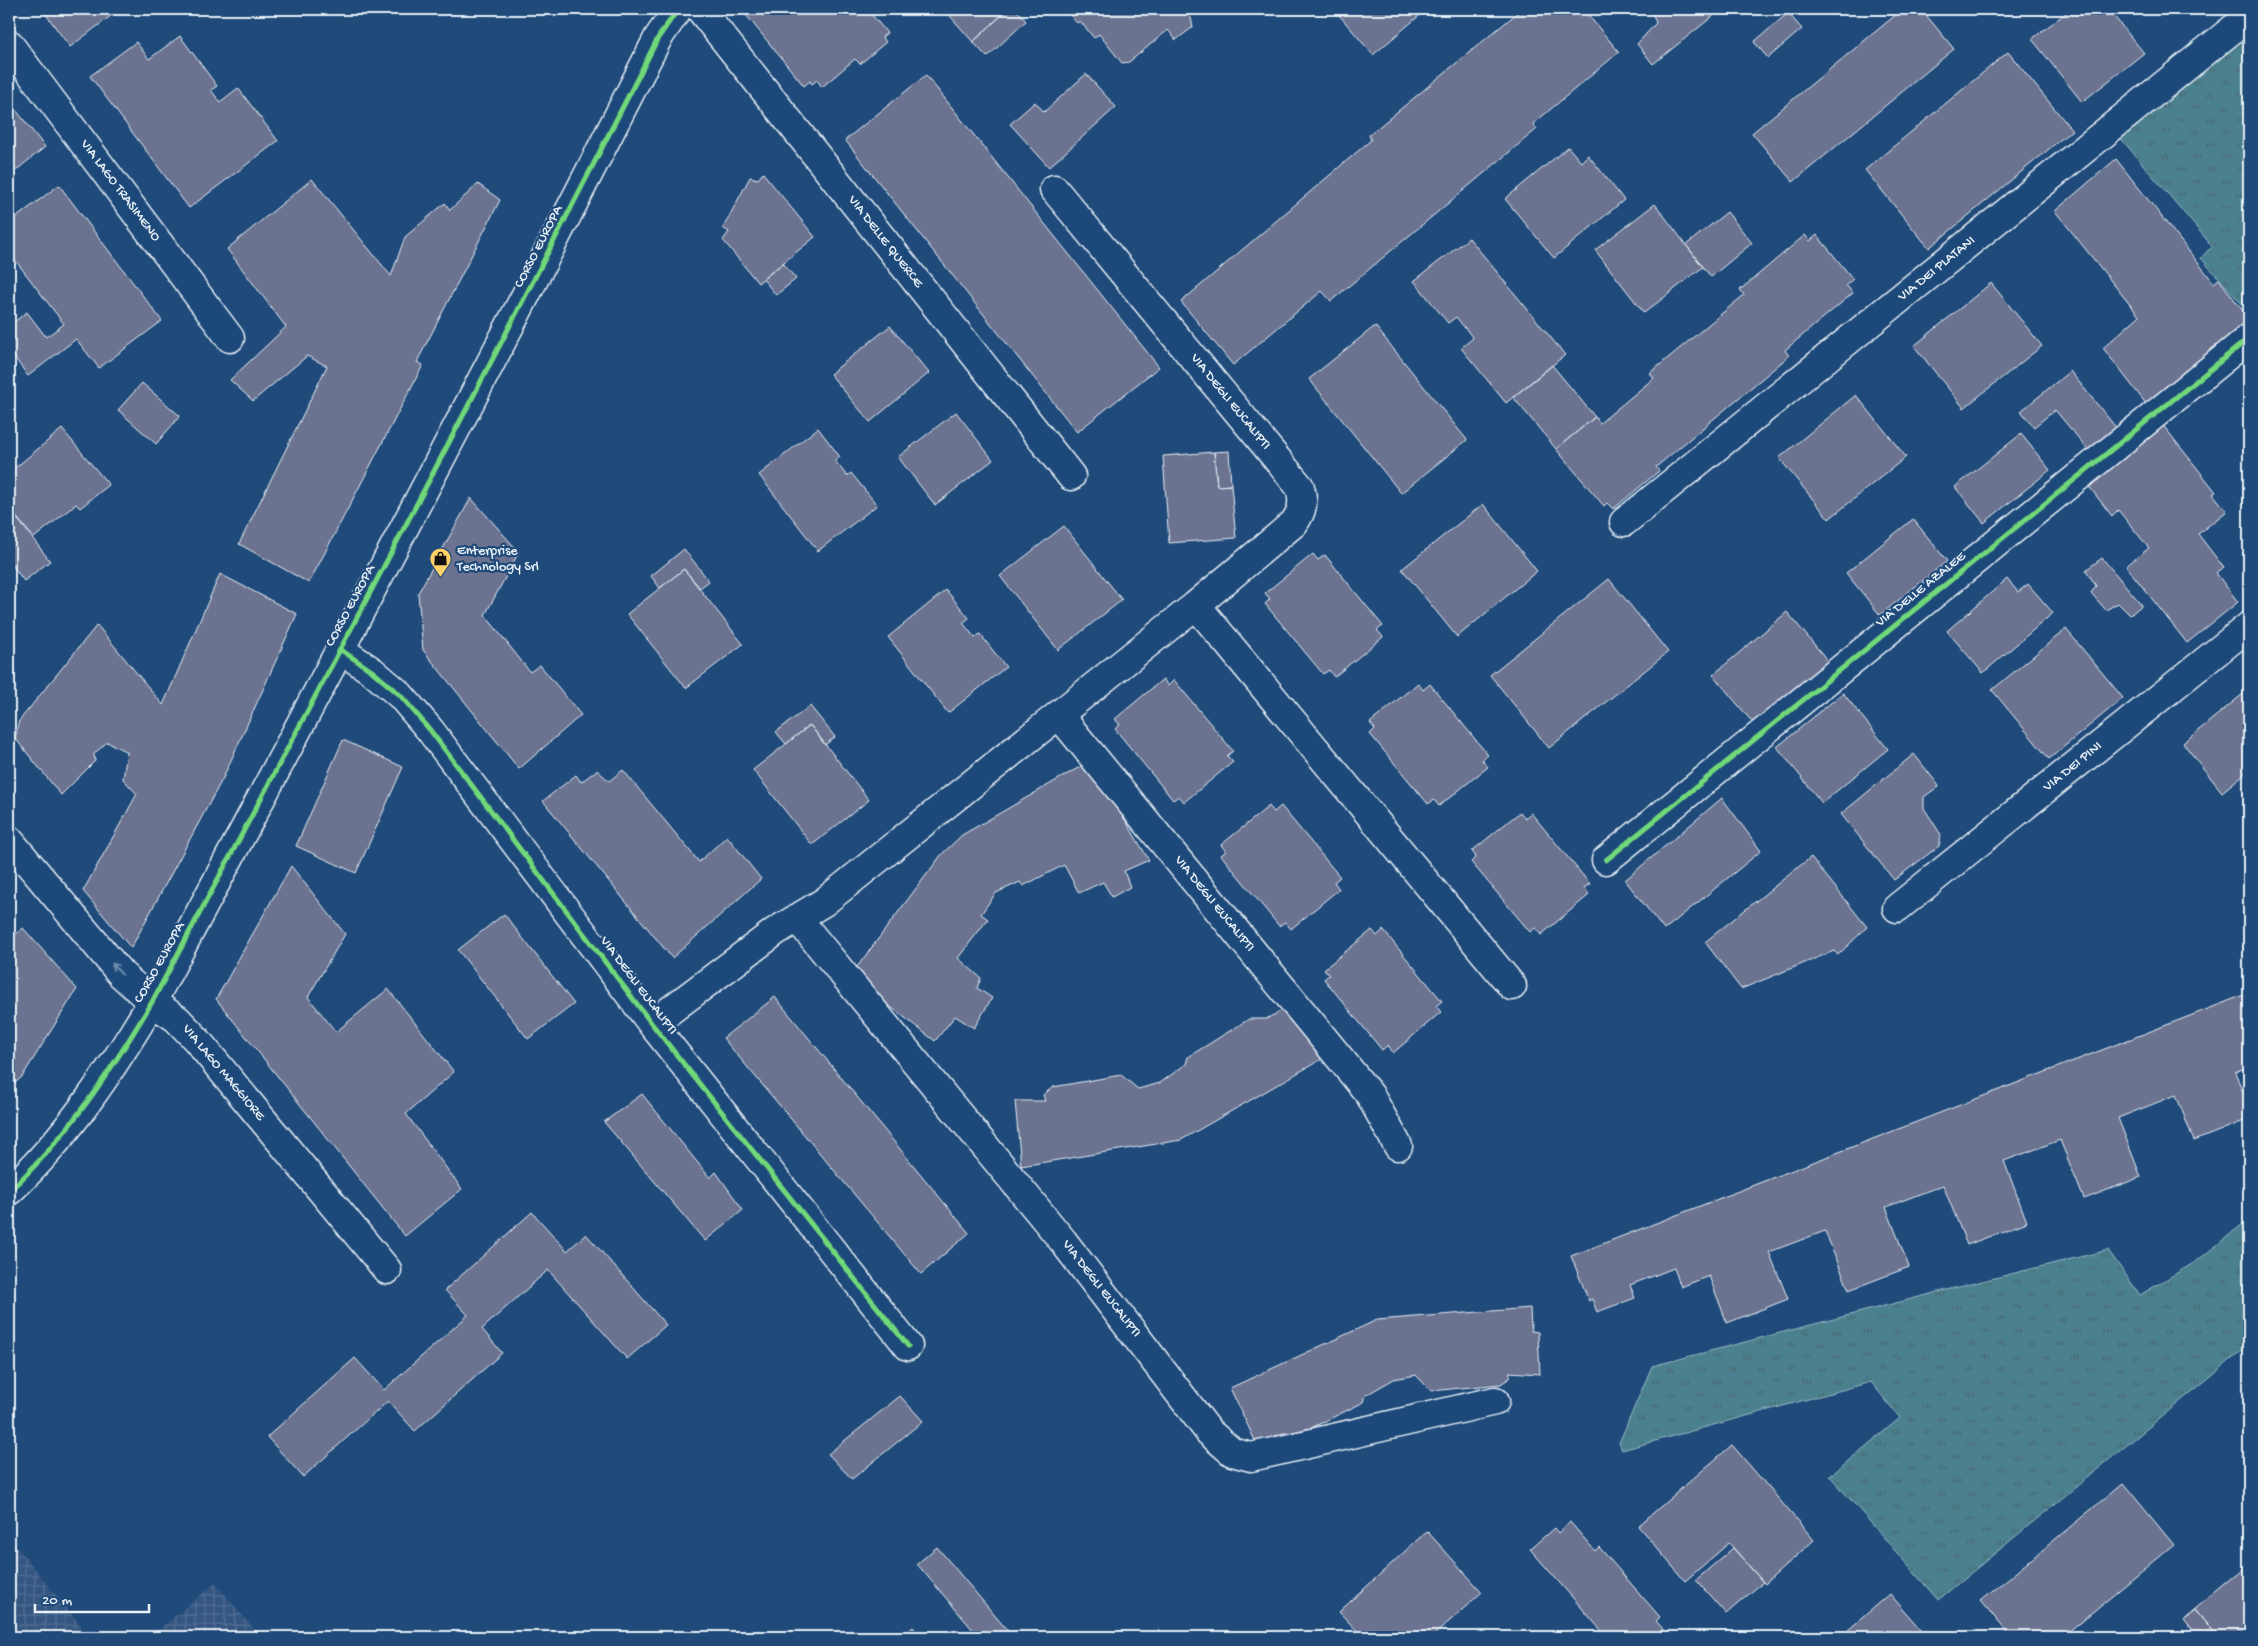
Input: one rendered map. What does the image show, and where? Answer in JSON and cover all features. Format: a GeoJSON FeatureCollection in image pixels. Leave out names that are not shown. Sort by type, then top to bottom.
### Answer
{"type":"FeatureCollection","features":[{"type":"Feature","properties":{"kind":"street","name":"CORSO EUROPA"},"geometry":{"type":"LineString","coordinates":[[9,1191],[62,1133],[129,1040],[152,1002],[341,650],[535,280],[658,38],[678,9]]}},
{"type":"Feature","properties":{"kind":"street","name":"VIA DELLE QUERCE"},"geometry":{"type":"LineString","coordinates":[[700,9],[1071,476]]}},
{"type":"Feature","properties":{"kind":"street","name":"VIA DEI PLATANI"},"geometry":{"type":"LineString","coordinates":[[1624,522],[2249,16]]}},
{"type":"Feature","properties":{"kind":"street","name":"VIA LAGO TRASIMENO"},"geometry":{"type":"LineString","coordinates":[[9,44],[230,338]]}},
{"type":"Feature","properties":{"kind":"street","name":"VIA DEGLI EUCALIPTI"},"geometry":{"type":"LineString","coordinates":[[652,1024],[776,931],[824,902],[1196,605],[1294,523],[1303,510],[1303,498],[1300,487],[1054,189]]}},
{"type":"Feature","properties":{"kind":"street","name":"VIA DELLE AZALEE"},"geometry":{"type":"LineString","coordinates":[[1606,860],[2249,338]]}},
{"type":"Feature","properties":{"kind":"street"},"geometry":{"type":"LineString","coordinates":[[1196,605],[1512,986]]}},
{"type":"Feature","properties":{"kind":"street","name":"VIA DEI PINI"},"geometry":{"type":"LineString","coordinates":[[1897,908],[2249,626]]}},
{"type":"Feature","properties":{"kind":"street","name":"VIA DEGLI EUCALIPTI"},"geometry":{"type":"LineString","coordinates":[[341,650],[372,671],[400,695],[430,730],[652,1024],[908,1346]]}},
{"type":"Feature","properties":{"kind":"street","name":"VIA DEGLI EUCALIPTI"},"geometry":{"type":"LineString","coordinates":[[1059,715],[1370,1095],[1398,1146]]}},
{"type":"Feature","properties":{"kind":"street","name":"VIA LAGO MAGGIORE"},"geometry":{"type":"LineString","coordinates":[[9,840],[121,974],[152,1002],[177,1019],[196,1038],[387,1270]]}},
{"type":"Feature","properties":{"kind":"street","name":"VIA DEGLI EUCALIPTI"},"geometry":{"type":"LineString","coordinates":[[797,918],[1063,1241],[1209,1432],[1232,1452],[1251,1457],[1495,1401]]}},
{"type":"Feature","properties":{"kind":"shaded area"},"geometry":{"type":"Polygon","coordinates":[[[9,1537],[90,1637],[9,1637],[9,1537]]]}},
{"type":"Feature","properties":{"kind":"shaded area"},"geometry":{"type":"Polygon","coordinates":[[[215,1583],[261,1637],[150,1637],[215,1583]]]}},
{"type":"Feature","properties":{"kind":"green space"},"geometry":{"type":"Polygon","coordinates":[[[2249,28],[2249,312],[2201,258],[2212,246],[2118,135],[2249,28]]]}},
{"type":"Feature","properties":{"kind":"green space"},"geometry":{"type":"Polygon","coordinates":[[[2249,1219],[2249,1345],[1938,1600],[1830,1476],[1900,1418],[1871,1382],[1622,1450],[1619,1443],[1652,1366],[2108,1250],[2140,1295],[2197,1261],[2249,1219]]]}},
{"type":"Feature","properties":{"kind":"building"},"geometry":{"type":"Polygon","coordinates":[[[42,9],[120,9],[70,47],[42,9]]]}},
{"type":"Feature","properties":{"kind":"building"},"geometry":{"type":"Polygon","coordinates":[[[867,9],[887,33],[882,37],[886,42],[860,64],[855,59],[822,87],[817,80],[812,84],[810,81],[804,86],[742,10],[867,9]]]}},
{"type":"Feature","properties":{"kind":"building"},"geometry":{"type":"Polygon","coordinates":[[[944,9],[1008,9],[973,42],[944,9]]]}},
{"type":"Feature","properties":{"kind":"building"},"geometry":{"type":"Polygon","coordinates":[[[1008,9],[1016,9],[1026,21],[987,57],[973,42],[1008,9]]]}},
{"type":"Feature","properties":{"kind":"building"},"geometry":{"type":"Polygon","coordinates":[[[1065,9],[1186,9],[1190,14],[1193,27],[1176,40],[1168,30],[1129,62],[1122,63],[1099,34],[1094,38],[1080,21],[1077,23],[1065,9]]]}},
{"type":"Feature","properties":{"kind":"building"},"geometry":{"type":"Polygon","coordinates":[[[1334,9],[1427,9],[1373,55],[1334,9]]]}},
{"type":"Feature","properties":{"kind":"building"},"geometry":{"type":"Polygon","coordinates":[[[1522,9],[1583,9],[1619,52],[1533,124],[1537,129],[1331,301],[1322,291],[1233,365],[1181,302],[1371,140],[1369,135],[1522,9]]]}},
{"type":"Feature","properties":{"kind":"building"},"geometry":{"type":"Polygon","coordinates":[[[1651,9],[1722,9],[1653,64],[1637,44],[1656,23],[1651,9]]]}},
{"type":"Feature","properties":{"kind":"building"},"geometry":{"type":"Polygon","coordinates":[[[1903,9],[1921,9],[1954,49],[1793,182],[1752,133],[1903,9]]]}},
{"type":"Feature","properties":{"kind":"building"},"geometry":{"type":"Polygon","coordinates":[[[2071,9],[2108,9],[2144,53],[2082,102],[2032,39],[2071,9]]]}},
{"type":"Feature","properties":{"kind":"building"},"geometry":{"type":"Polygon","coordinates":[[[1788,13],[1802,29],[1768,58],[1754,42],[1788,13]]]}},
{"type":"Feature","properties":{"kind":"building"},"geometry":{"type":"Polygon","coordinates":[[[180,36],[217,86],[211,90],[220,102],[238,88],[278,141],[189,208],[90,76],[136,42],[149,59],[180,36]]]}},
{"type":"Feature","properties":{"kind":"building"},"geometry":{"type":"Polygon","coordinates":[[[2008,52],[2072,130],[1929,248],[1865,170],[2008,52]]]}},
{"type":"Feature","properties":{"kind":"building"},"geometry":{"type":"Polygon","coordinates":[[[1086,74],[1116,107],[1049,167],[1010,124],[1035,102],[1044,112],[1086,74]]]}},
{"type":"Feature","properties":{"kind":"building"},"geometry":{"type":"Polygon","coordinates":[[[926,75],[1159,367],[1077,432],[845,140],[926,75]]]}},
{"type":"Feature","properties":{"kind":"building"},"geometry":{"type":"Polygon","coordinates":[[[9,101],[45,147],[9,176],[9,101]]]}},
{"type":"Feature","properties":{"kind":"building"},"geometry":{"type":"Polygon","coordinates":[[[1568,147],[1581,162],[1588,155],[1624,200],[1554,258],[1505,199],[1568,147]]]}},
{"type":"Feature","properties":{"kind":"building"},"geometry":{"type":"Polygon","coordinates":[[[2116,159],[2214,283],[2219,279],[2249,319],[2249,322],[2147,405],[2103,348],[2139,316],[2055,211],[2116,159]]]}},
{"type":"Feature","properties":{"kind":"building"},"geometry":{"type":"Polygon","coordinates":[[[763,173],[815,237],[758,283],[723,240],[729,232],[723,228],[750,177],[758,179],[763,173]]]}},
{"type":"Feature","properties":{"kind":"building"},"geometry":{"type":"Polygon","coordinates":[[[312,179],[391,276],[405,237],[445,203],[450,210],[478,184],[500,200],[417,362],[423,365],[309,583],[239,544],[327,366],[307,356],[253,401],[230,380],[286,327],[227,249],[312,179]]]}},
{"type":"Feature","properties":{"kind":"building"},"geometry":{"type":"Polygon","coordinates":[[[59,185],[162,321],[99,368],[76,339],[28,376],[9,350],[9,326],[27,312],[46,337],[64,324],[9,252],[9,223],[59,185]]]}},
{"type":"Feature","properties":{"kind":"building"},"geometry":{"type":"Polygon","coordinates":[[[1655,204],[1703,267],[1644,313],[1595,250],[1655,204]]]}},
{"type":"Feature","properties":{"kind":"building"},"geometry":{"type":"Polygon","coordinates":[[[1727,212],[1752,243],[1711,277],[1686,245],[1727,212]]]}},
{"type":"Feature","properties":{"kind":"building"},"geometry":{"type":"Polygon","coordinates":[[[1805,235],[1810,241],[1817,235],[1853,279],[1846,285],[1853,293],[1785,350],[1789,356],[1656,467],[1659,471],[1613,509],[1607,503],[1604,506],[1556,449],[1595,417],[1600,423],[1654,378],[1650,373],[1744,295],[1740,290],[1805,235]]]}},
{"type":"Feature","properties":{"kind":"building"},"geometry":{"type":"Polygon","coordinates":[[[1469,238],[1565,355],[1506,403],[1461,348],[1473,338],[1456,317],[1448,323],[1414,281],[1469,238]]]}},
{"type":"Feature","properties":{"kind":"building"},"geometry":{"type":"Polygon","coordinates":[[[783,263],[796,279],[776,295],[763,279],[783,263]]]}},
{"type":"Feature","properties":{"kind":"building"},"geometry":{"type":"Polygon","coordinates":[[[1991,283],[2042,346],[1964,408],[1914,346],[1991,283]]]}},
{"type":"Feature","properties":{"kind":"building"},"geometry":{"type":"Polygon","coordinates":[[[890,326],[929,373],[870,422],[830,374],[890,326]]]}},
{"type":"Feature","properties":{"kind":"building"},"geometry":{"type":"Polygon","coordinates":[[[1375,326],[1467,440],[1401,493],[1309,379],[1375,326]]]}},
{"type":"Feature","properties":{"kind":"building"},"geometry":{"type":"Polygon","coordinates":[[[1552,365],[1595,417],[1556,449],[1513,397],[1552,365]]]}},
{"type":"Feature","properties":{"kind":"building"},"geometry":{"type":"Polygon","coordinates":[[[2070,371],[2118,430],[2090,452],[2055,410],[2034,427],[2021,411],[2070,371]]]}},
{"type":"Feature","properties":{"kind":"building"},"geometry":{"type":"Polygon","coordinates":[[[142,383],[180,416],[156,444],[118,410],[142,383]]]}},
{"type":"Feature","properties":{"kind":"building"},"geometry":{"type":"Polygon","coordinates":[[[1856,395],[1906,457],[1829,519],[1779,458],[1856,395]]]}},
{"type":"Feature","properties":{"kind":"building"},"geometry":{"type":"Polygon","coordinates":[[[956,412],[993,460],[935,505],[898,457],[956,412]]]}},
{"type":"Feature","properties":{"kind":"building"},"geometry":{"type":"Polygon","coordinates":[[[2162,424],[2216,492],[2213,494],[2227,511],[2198,534],[2224,568],[2216,573],[2238,602],[2187,643],[2126,566],[2149,548],[2118,510],[2112,516],[2087,484],[2162,424]]]}},
{"type":"Feature","properties":{"kind":"building"},"geometry":{"type":"Polygon","coordinates":[[[818,428],[840,457],[835,461],[847,476],[851,473],[877,505],[818,551],[759,475],[818,428]]]}},
{"type":"Feature","properties":{"kind":"building"},"geometry":{"type":"Polygon","coordinates":[[[62,429],[109,485],[80,508],[76,504],[34,538],[9,508],[9,473],[62,429]]]}},
{"type":"Feature","properties":{"kind":"building"},"geometry":{"type":"Polygon","coordinates":[[[2021,434],[2050,470],[1984,523],[1955,487],[2021,434]]]}},
{"type":"Feature","properties":{"kind":"building"},"geometry":{"type":"Polygon","coordinates":[[[1229,451],[1231,485],[1217,486],[1214,452],[1229,451]]]}},
{"type":"Feature","properties":{"kind":"building"},"geometry":{"type":"Polygon","coordinates":[[[1214,452],[1217,486],[1231,485],[1236,538],[1169,543],[1163,456],[1214,452]]]}},
{"type":"Feature","properties":{"kind":"building"},"geometry":{"type":"Polygon","coordinates":[[[471,498],[519,552],[485,615],[530,672],[540,665],[581,715],[519,769],[423,650],[418,593],[471,498]]]}},
{"type":"Feature","properties":{"kind":"building"},"geometry":{"type":"Polygon","coordinates":[[[1483,504],[1537,571],[1457,637],[1402,569],[1483,504]]]}},
{"type":"Feature","properties":{"kind":"building"},"geometry":{"type":"Polygon","coordinates":[[[9,508],[50,561],[24,581],[9,561],[9,508]]]}},
{"type":"Feature","properties":{"kind":"building"},"geometry":{"type":"Polygon","coordinates":[[[1913,519],[1947,561],[1880,615],[1846,573],[1913,519]]]}},
{"type":"Feature","properties":{"kind":"building"},"geometry":{"type":"Polygon","coordinates":[[[1064,526],[1122,600],[1058,650],[1000,576],[1064,526]]]}},
{"type":"Feature","properties":{"kind":"building"},"geometry":{"type":"Polygon","coordinates":[[[684,549],[709,581],[700,588],[684,569],[660,588],[651,576],[684,549]]]}},
{"type":"Feature","properties":{"kind":"building"},"geometry":{"type":"Polygon","coordinates":[[[1313,554],[1318,560],[1325,555],[1383,626],[1377,630],[1383,637],[1334,677],[1329,670],[1323,674],[1265,604],[1270,599],[1265,593],[1313,554]]]}},
{"type":"Feature","properties":{"kind":"building"},"geometry":{"type":"Polygon","coordinates":[[[2102,558],[2142,605],[2130,615],[2118,603],[2106,610],[2091,593],[2096,586],[2086,570],[2102,558]]]}},
{"type":"Feature","properties":{"kind":"building"},"geometry":{"type":"Polygon","coordinates":[[[684,569],[743,644],[686,688],[627,614],[684,569]]]}},
{"type":"Feature","properties":{"kind":"building"},"geometry":{"type":"Polygon","coordinates":[[[220,574],[297,614],[223,778],[131,948],[83,891],[137,794],[123,779],[127,752],[107,742],[94,754],[95,761],[61,795],[15,738],[19,721],[97,625],[163,705],[220,574]]]}},
{"type":"Feature","properties":{"kind":"building"},"geometry":{"type":"Polygon","coordinates":[[[1609,579],[1668,652],[1549,748],[1490,675],[1609,579]]]}},
{"type":"Feature","properties":{"kind":"building"},"geometry":{"type":"Polygon","coordinates":[[[2007,579],[2018,592],[2028,584],[2053,613],[1983,673],[1947,631],[2007,579]]]}},
{"type":"Feature","properties":{"kind":"building"},"geometry":{"type":"Polygon","coordinates":[[[946,590],[969,618],[963,623],[975,638],[980,634],[1006,667],[948,713],[888,637],[946,590]]]}},
{"type":"Feature","properties":{"kind":"building"},"geometry":{"type":"Polygon","coordinates":[[[1787,612],[1828,661],[1754,724],[1713,675],[1787,612]]]}},
{"type":"Feature","properties":{"kind":"building"},"geometry":{"type":"Polygon","coordinates":[[[2066,629],[2123,698],[2049,759],[1992,690],[2066,629]]]}},
{"type":"Feature","properties":{"kind":"building"},"geometry":{"type":"Polygon","coordinates":[[[1163,679],[1168,686],[1174,680],[1233,751],[1227,756],[1233,762],[1184,802],[1179,796],[1173,800],[1115,729],[1120,725],[1115,719],[1163,679]]]}},
{"type":"Feature","properties":{"kind":"building"},"geometry":{"type":"Polygon","coordinates":[[[1418,683],[1423,690],[1430,684],[1488,755],[1482,760],[1488,767],[1439,806],[1434,800],[1428,804],[1370,734],[1375,729],[1370,723],[1418,683]]]}},
{"type":"Feature","properties":{"kind":"building"},"geometry":{"type":"Polygon","coordinates":[[[2249,689],[2249,770],[2222,792],[2183,743],[2249,689]]]}},
{"type":"Feature","properties":{"kind":"building"},"geometry":{"type":"Polygon","coordinates":[[[1843,693],[1888,749],[1822,803],[1777,747],[1843,693]]]}},
{"type":"Feature","properties":{"kind":"building"},"geometry":{"type":"Polygon","coordinates":[[[810,706],[835,737],[825,745],[810,725],[786,744],[776,732],[810,706]]]}},
{"type":"Feature","properties":{"kind":"building"},"geometry":{"type":"Polygon","coordinates":[[[810,725],[869,800],[812,845],[753,770],[810,725]]]}},
{"type":"Feature","properties":{"kind":"building"},"geometry":{"type":"Polygon","coordinates":[[[343,740],[403,767],[356,873],[296,846],[343,740]]]}},
{"type":"Feature","properties":{"kind":"building"},"geometry":{"type":"Polygon","coordinates":[[[1914,754],[1939,786],[1924,797],[1924,808],[1941,835],[1939,846],[1894,880],[1841,814],[1914,754]]]}},
{"type":"Feature","properties":{"kind":"building"},"geometry":{"type":"Polygon","coordinates":[[[1090,761],[1149,860],[1124,871],[1130,887],[1112,897],[1103,882],[1079,893],[1064,865],[1023,886],[1020,882],[996,893],[981,914],[988,919],[958,958],[981,978],[977,988],[992,998],[974,1028],[955,1016],[935,1041],[865,987],[854,971],[942,854],[962,835],[1090,761]]]}},
{"type":"Feature","properties":{"kind":"building"},"geometry":{"type":"Polygon","coordinates":[[[597,770],[609,781],[623,770],[699,862],[727,836],[761,879],[672,958],[543,801],[576,775],[581,782],[597,770]]]}},
{"type":"Feature","properties":{"kind":"building"},"geometry":{"type":"Polygon","coordinates":[[[1722,798],[1761,851],[1664,930],[1625,880],[1722,798]]]}},
{"type":"Feature","properties":{"kind":"building"},"geometry":{"type":"Polygon","coordinates":[[[1269,806],[1274,812],[1281,806],[1340,877],[1334,882],[1339,889],[1291,929],[1285,922],[1279,926],[1221,855],[1226,851],[1221,845],[1269,806]]]}},
{"type":"Feature","properties":{"kind":"building"},"geometry":{"type":"Polygon","coordinates":[[[1520,812],[1525,818],[1531,813],[1590,884],[1584,888],[1589,895],[1541,935],[1535,928],[1530,932],[1471,862],[1476,857],[1472,851],[1520,812]]]}},
{"type":"Feature","properties":{"kind":"building"},"geometry":{"type":"Polygon","coordinates":[[[1811,857],[1867,927],[1838,955],[1834,951],[1741,989],[1705,942],[1811,857]]]}},
{"type":"Feature","properties":{"kind":"building"},"geometry":{"type":"Polygon","coordinates":[[[291,866],[345,934],[308,997],[336,1032],[388,989],[454,1072],[406,1114],[462,1189],[405,1236],[216,999],[291,866]]]}},
{"type":"Feature","properties":{"kind":"building"},"geometry":{"type":"Polygon","coordinates":[[[504,914],[574,1004],[528,1039],[458,950],[504,914]]]}},
{"type":"Feature","properties":{"kind":"building"},"geometry":{"type":"Polygon","coordinates":[[[23,928],[77,989],[22,1077],[9,1088],[9,940],[23,928]]]}},
{"type":"Feature","properties":{"kind":"building"},"geometry":{"type":"Polygon","coordinates":[[[1372,930],[1377,936],[1383,930],[1442,1001],[1436,1006],[1441,1012],[1393,1053],[1388,1045],[1382,1050],[1324,979],[1329,975],[1324,969],[1372,930]]]}},
{"type":"Feature","properties":{"kind":"building"},"geometry":{"type":"Polygon","coordinates":[[[2249,993],[2249,1066],[2235,1072],[2249,1108],[2249,1119],[2194,1141],[2176,1095],[2118,1118],[2141,1177],[2084,1199],[2060,1140],[2004,1161],[2027,1222],[1967,1245],[1943,1185],[1886,1207],[1909,1267],[1849,1290],[1825,1231],[1769,1252],[1788,1299],[1727,1323],[1709,1276],[1681,1287],[1674,1268],[1630,1285],[1635,1298],[1597,1312],[1592,1299],[1589,1301],[1571,1256],[2249,993]]]}},
{"type":"Feature","properties":{"kind":"building"},"geometry":{"type":"Polygon","coordinates":[[[775,997],[969,1233],[921,1274],[723,1038],[775,997]]]}},
{"type":"Feature","properties":{"kind":"building"},"geometry":{"type":"Polygon","coordinates":[[[1283,1010],[1322,1059],[1181,1140],[1021,1166],[1015,1101],[1045,1101],[1043,1095],[1053,1087],[1121,1075],[1138,1089],[1160,1083],[1186,1064],[1188,1057],[1249,1019],[1266,1019],[1283,1010]]]}},
{"type":"Feature","properties":{"kind":"building"},"geometry":{"type":"Polygon","coordinates":[[[642,1094],[710,1178],[716,1172],[743,1210],[705,1241],[604,1122],[642,1094]]]}},
{"type":"Feature","properties":{"kind":"building"},"geometry":{"type":"Polygon","coordinates":[[[532,1212],[567,1251],[586,1234],[666,1325],[627,1359],[548,1270],[482,1329],[502,1353],[415,1431],[388,1401],[303,1477],[267,1437],[355,1358],[384,1390],[468,1315],[445,1290],[532,1212]]]}},
{"type":"Feature","properties":{"kind":"building"},"geometry":{"type":"Polygon","coordinates":[[[1530,1308],[1531,1331],[1538,1332],[1540,1374],[1509,1372],[1511,1377],[1501,1384],[1431,1391],[1416,1375],[1394,1379],[1366,1395],[1364,1402],[1299,1434],[1282,1433],[1258,1447],[1230,1388],[1377,1320],[1530,1308]]]}},
{"type":"Feature","properties":{"kind":"building"},"geometry":{"type":"Polygon","coordinates":[[[900,1396],[923,1421],[852,1479],[828,1454],[900,1396]]]}},
{"type":"Feature","properties":{"kind":"building"},"geometry":{"type":"Polygon","coordinates":[[[1732,1445],[1814,1540],[1765,1584],[1729,1543],[1685,1581],[1638,1526],[1732,1445]]]}},
{"type":"Feature","properties":{"kind":"building"},"geometry":{"type":"Polygon","coordinates":[[[2123,1483],[2174,1545],[2062,1637],[2011,1637],[1981,1601],[2123,1483]]]}},
{"type":"Feature","properties":{"kind":"building"},"geometry":{"type":"Polygon","coordinates":[[[1570,1522],[1595,1551],[1599,1547],[1660,1617],[1656,1621],[1670,1637],[1607,1637],[1530,1549],[1554,1528],[1558,1533],[1570,1522]]]}},
{"type":"Feature","properties":{"kind":"building"},"geometry":{"type":"Polygon","coordinates":[[[1427,1531],[1482,1592],[1432,1637],[1363,1637],[1339,1612],[1427,1531]]]}},
{"type":"Feature","properties":{"kind":"building"},"geometry":{"type":"Polygon","coordinates":[[[937,1547],[1013,1637],[979,1637],[917,1564],[937,1547]]]}},
{"type":"Feature","properties":{"kind":"building"},"geometry":{"type":"Polygon","coordinates":[[[1733,1548],[1763,1582],[1726,1614],[1696,1580],[1733,1548]]]}},
{"type":"Feature","properties":{"kind":"building"},"geometry":{"type":"Polygon","coordinates":[[[2249,1564],[2249,1637],[2216,1637],[2194,1610],[2249,1564]]]}},
{"type":"Feature","properties":{"kind":"building"},"geometry":{"type":"Polygon","coordinates":[[[1890,1594],[1927,1637],[1840,1637],[1890,1594]]]}},
{"type":"Feature","properties":{"kind":"building"},"geometry":{"type":"Polygon","coordinates":[[[2194,1610],[2216,1637],[2196,1637],[2182,1620],[2194,1610]]]}},
{"type":"Feature","properties":{"kind":"building"},"geometry":{"type":"Polygon","coordinates":[[[913,1627],[922,1637],[901,1637],[913,1627]]]}},
{"type":"Feature","properties":{"kind":"cycle path"},"geometry":{"type":"LineString","coordinates":[[9,1191],[30,1171],[69,1126],[105,1077],[152,1002],[408,522],[658,38],[678,9]]}},
{"type":"Feature","properties":{"kind":"cycle path"},"geometry":{"type":"LineString","coordinates":[[1606,860],[2249,338]]}},
{"type":"Feature","properties":{"kind":"cycle path"},"geometry":{"type":"LineString","coordinates":[[341,650],[372,671],[400,695],[430,730],[652,1024],[908,1346]]}},
{"type":"Feature","properties":{"kind":"place","name":"Enterprise Technology Srl"},"geometry":{"type":"Point","coordinates":[441,578]}}]}
